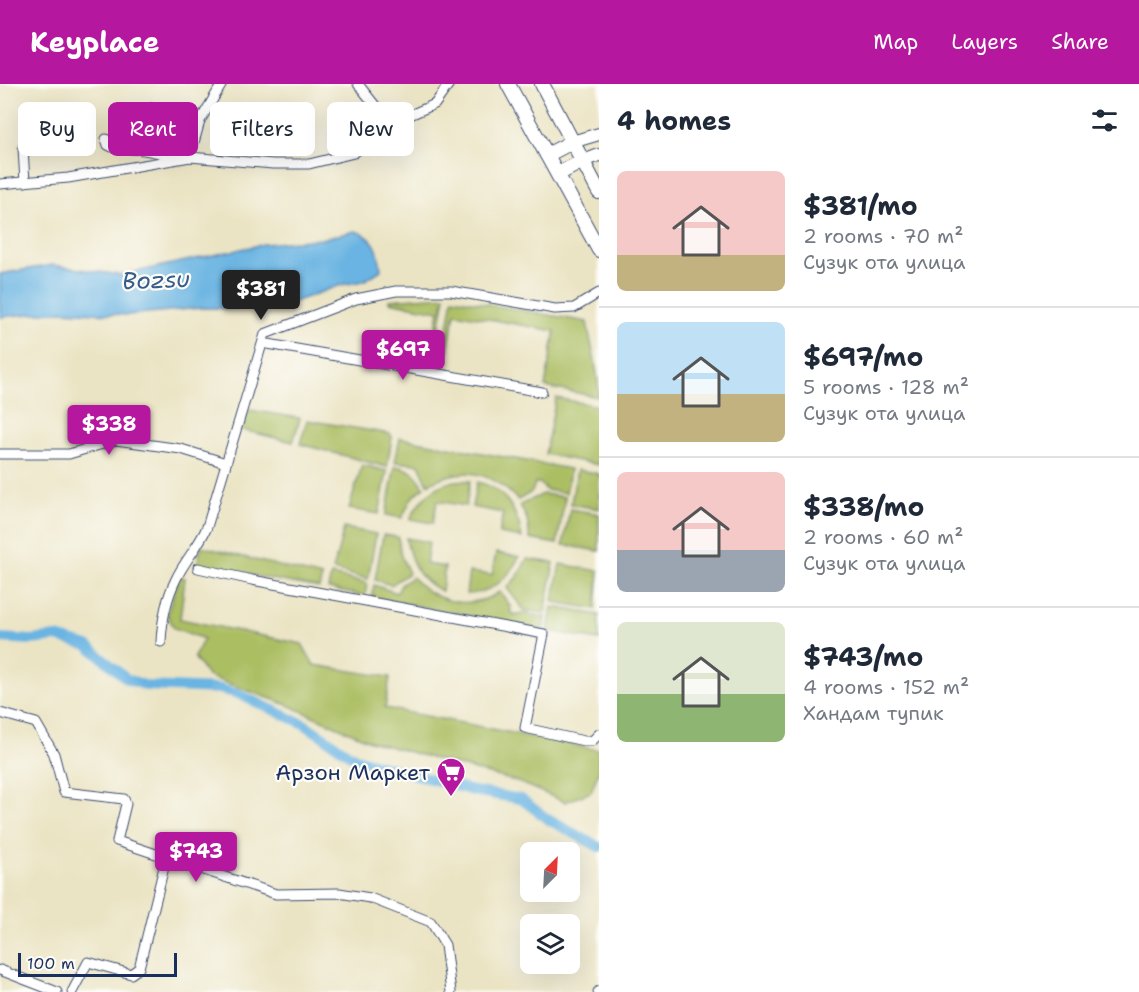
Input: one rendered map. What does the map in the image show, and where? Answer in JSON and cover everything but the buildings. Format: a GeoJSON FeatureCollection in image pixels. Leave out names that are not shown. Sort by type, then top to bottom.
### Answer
{"type":"FeatureCollection","features":[{"type":"Feature","properties":{"kind":"main road"},"geometry":{"type":"LineString","coordinates":[[508,84],[599,250]]}},
{"type":"Feature","properties":{"kind":"main road"},"geometry":{"type":"LineString","coordinates":[[542,84],[599,192]]}},
{"type":"Feature","properties":{"kind":"main road"},"geometry":{"type":"LineString","coordinates":[[547,155],[572,142],[599,134]]}},
{"type":"Feature","properties":{"kind":"main road"},"geometry":{"type":"LineString","coordinates":[[558,174],[599,155]]}},
{"type":"Feature","properties":{"kind":"main road"},"geometry":{"type":"LineString","coordinates":[[599,171],[599,185]]}},
{"type":"Feature","properties":{"kind":"street"},"geometry":{"type":"LineString","coordinates":[[186,157],[200,121],[222,84]]}},
{"type":"Feature","properties":{"kind":"street"},"geometry":{"type":"LineString","coordinates":[[358,84],[372,102]]}},
{"type":"Feature","properties":{"kind":"street"},"geometry":{"type":"LineString","coordinates":[[414,113],[435,104],[449,84]]}},
{"type":"Feature","properties":{"kind":"street"},"geometry":{"type":"LineString","coordinates":[[23,156],[25,182]]}},
{"type":"Feature","properties":{"kind":"street"},"geometry":{"type":"LineString","coordinates":[[180,156],[273,164],[309,164],[342,156]]}},
{"type":"Feature","properties":{"kind":"street"},"geometry":{"type":"LineString","coordinates":[[0,184],[68,178],[186,157]]}},
{"type":"Feature","properties":{"kind":"street"},"geometry":{"type":"LineString","coordinates":[[161,642],[162,616],[177,578],[201,541],[207,526],[262,339],[270,330],[356,299],[396,291],[451,291],[555,309],[574,308],[599,293]]}},
{"type":"Feature","properties":{"kind":"street"},"geometry":{"type":"LineString","coordinates":[[268,344],[542,392]]}},
{"type":"Feature","properties":{"kind":"street"},"geometry":{"type":"LineString","coordinates":[[0,454],[69,454],[116,440],[181,449],[226,463]]}},
{"type":"Feature","properties":{"kind":"street"},"geometry":{"type":"LineString","coordinates":[[198,568],[544,634],[525,728],[584,741],[592,741],[599,734]]}},
{"type":"Feature","properties":{"kind":"street"},"geometry":{"type":"LineString","coordinates":[[0,713],[36,723],[54,754],[64,792],[124,799],[126,804],[117,841],[276,894],[339,892],[370,898],[431,922],[445,945],[451,992]]}},
{"type":"Feature","properties":{"kind":"street"},"geometry":{"type":"LineString","coordinates":[[72,992],[88,962],[130,974],[139,968],[166,859]]}},
{"type":"Feature","properties":{"kind":"street"},"geometry":{"type":"LineString","coordinates":[[0,970],[57,992]]}},
{"type":"Feature","properties":{"kind":"green space"},"geometry":{"type":"Polygon","coordinates":[[[445,296],[432,367],[429,366],[439,311],[389,302],[389,300],[445,296]]]}},
{"type":"Feature","properties":{"kind":"green space"},"geometry":{"type":"Polygon","coordinates":[[[453,298],[587,322],[599,397],[545,387],[555,331],[455,313],[444,369],[441,369],[453,298]]]}},
{"type":"Feature","properties":{"kind":"green space"},"geometry":{"type":"Polygon","coordinates":[[[556,398],[599,406],[599,465],[545,454],[556,398]]]}},
{"type":"Feature","properties":{"kind":"green space"},"geometry":{"type":"Polygon","coordinates":[[[249,410],[300,418],[293,442],[242,430],[249,410]]]}},
{"type":"Feature","properties":{"kind":"green space"},"geometry":{"type":"Polygon","coordinates":[[[307,420],[390,434],[392,437],[387,467],[300,444],[307,420]]]}},
{"type":"Feature","properties":{"kind":"green space"},"geometry":{"type":"Polygon","coordinates":[[[400,438],[570,469],[566,493],[546,490],[540,483],[535,483],[532,492],[518,500],[508,490],[487,477],[465,473],[453,474],[428,484],[419,464],[395,462],[400,438]]]}},
{"type":"Feature","properties":{"kind":"green space"},"geometry":{"type":"Polygon","coordinates":[[[362,465],[387,471],[379,514],[349,509],[362,465]]]}},
{"type":"Feature","properties":{"kind":"green space"},"geometry":{"type":"Polygon","coordinates":[[[395,466],[412,472],[424,487],[411,499],[402,518],[386,515],[395,466]]]}},
{"type":"Feature","properties":{"kind":"green space"},"geometry":{"type":"Polygon","coordinates":[[[577,470],[599,474],[599,509],[571,504],[577,470]]]}},
{"type":"Feature","properties":{"kind":"green space"},"geometry":{"type":"Polygon","coordinates":[[[470,481],[466,506],[437,501],[433,523],[410,519],[420,503],[434,490],[450,482],[470,481]]]}},
{"type":"Feature","properties":{"kind":"green space"},"geometry":{"type":"Polygon","coordinates":[[[477,482],[495,490],[508,502],[517,519],[522,538],[499,534],[503,513],[472,507],[477,482]]]}},
{"type":"Feature","properties":{"kind":"green space"},"geometry":{"type":"Polygon","coordinates":[[[543,494],[565,497],[557,544],[530,539],[527,519],[520,505],[543,494]]]}},
{"type":"Feature","properties":{"kind":"green space"},"geometry":{"type":"Polygon","coordinates":[[[570,509],[599,514],[599,551],[563,545],[570,509]]]}},
{"type":"Feature","properties":{"kind":"green space"},"geometry":{"type":"Polygon","coordinates":[[[344,528],[376,534],[368,579],[333,570],[344,528]]]}},
{"type":"Feature","properties":{"kind":"green space"},"geometry":{"type":"Polygon","coordinates":[[[383,535],[398,537],[401,556],[409,573],[391,585],[375,580],[383,535]]]}},
{"type":"Feature","properties":{"kind":"green space"},"geometry":{"type":"Polygon","coordinates":[[[406,538],[429,542],[426,564],[445,567],[442,591],[427,582],[417,570],[406,538]]]}},
{"type":"Feature","properties":{"kind":"green space"},"geometry":{"type":"Polygon","coordinates":[[[201,546],[322,577],[319,588],[197,565],[201,546]]]}},
{"type":"Feature","properties":{"kind":"green space"},"geometry":{"type":"Polygon","coordinates":[[[496,553],[519,557],[510,572],[498,584],[484,591],[466,594],[469,572],[492,575],[496,553]]]}},
{"type":"Feature","properties":{"kind":"green space"},"geometry":{"type":"Polygon","coordinates":[[[527,559],[554,563],[545,613],[524,610],[507,588],[517,577],[527,559]]]}},
{"type":"Feature","properties":{"kind":"green space"},"geometry":{"type":"Polygon","coordinates":[[[560,564],[599,571],[596,609],[553,602],[560,564]]]}},
{"type":"Feature","properties":{"kind":"green space"},"geometry":{"type":"Polygon","coordinates":[[[331,575],[367,583],[365,596],[328,589],[331,575]]]}},
{"type":"Feature","properties":{"kind":"green space"},"geometry":{"type":"Polygon","coordinates":[[[180,576],[185,578],[180,619],[302,644],[314,665],[390,677],[385,708],[599,750],[599,770],[591,792],[565,802],[518,782],[370,741],[288,705],[207,676],[194,657],[204,639],[174,628],[167,614],[180,576]]]}},
{"type":"Feature","properties":{"kind":"green space"},"geometry":{"type":"Polygon","coordinates":[[[412,577],[431,593],[453,601],[477,601],[500,592],[514,615],[522,613],[545,617],[543,630],[372,597],[374,585],[397,593],[401,585],[412,577]]]}},
{"type":"Feature","properties":{"kind":"green space"},"geometry":{"type":"Polygon","coordinates":[[[552,607],[599,615],[599,640],[548,631],[552,607]]]}},
{"type":"Feature","properties":{"kind":"water","name":"Bozsu"},"geometry":{"type":"Polygon","coordinates":[[[355,231],[368,237],[375,245],[381,270],[364,281],[341,285],[274,309],[201,308],[127,315],[63,311],[0,317],[0,274],[52,265],[121,275],[264,244],[321,239],[355,231]]]}},
{"type":"Feature","properties":{"kind":"waterway"},"geometry":{"type":"LineString","coordinates":[[0,638],[31,640],[57,637],[88,646],[127,679],[147,686],[220,689],[238,694],[304,724],[355,758],[473,791],[521,799],[549,820],[599,847]]}},
{"type":"Feature","properties":{"kind":"place","name":"Арзон Маркет"},"geometry":{"type":"Point","coordinates":[451,798]}}]}
